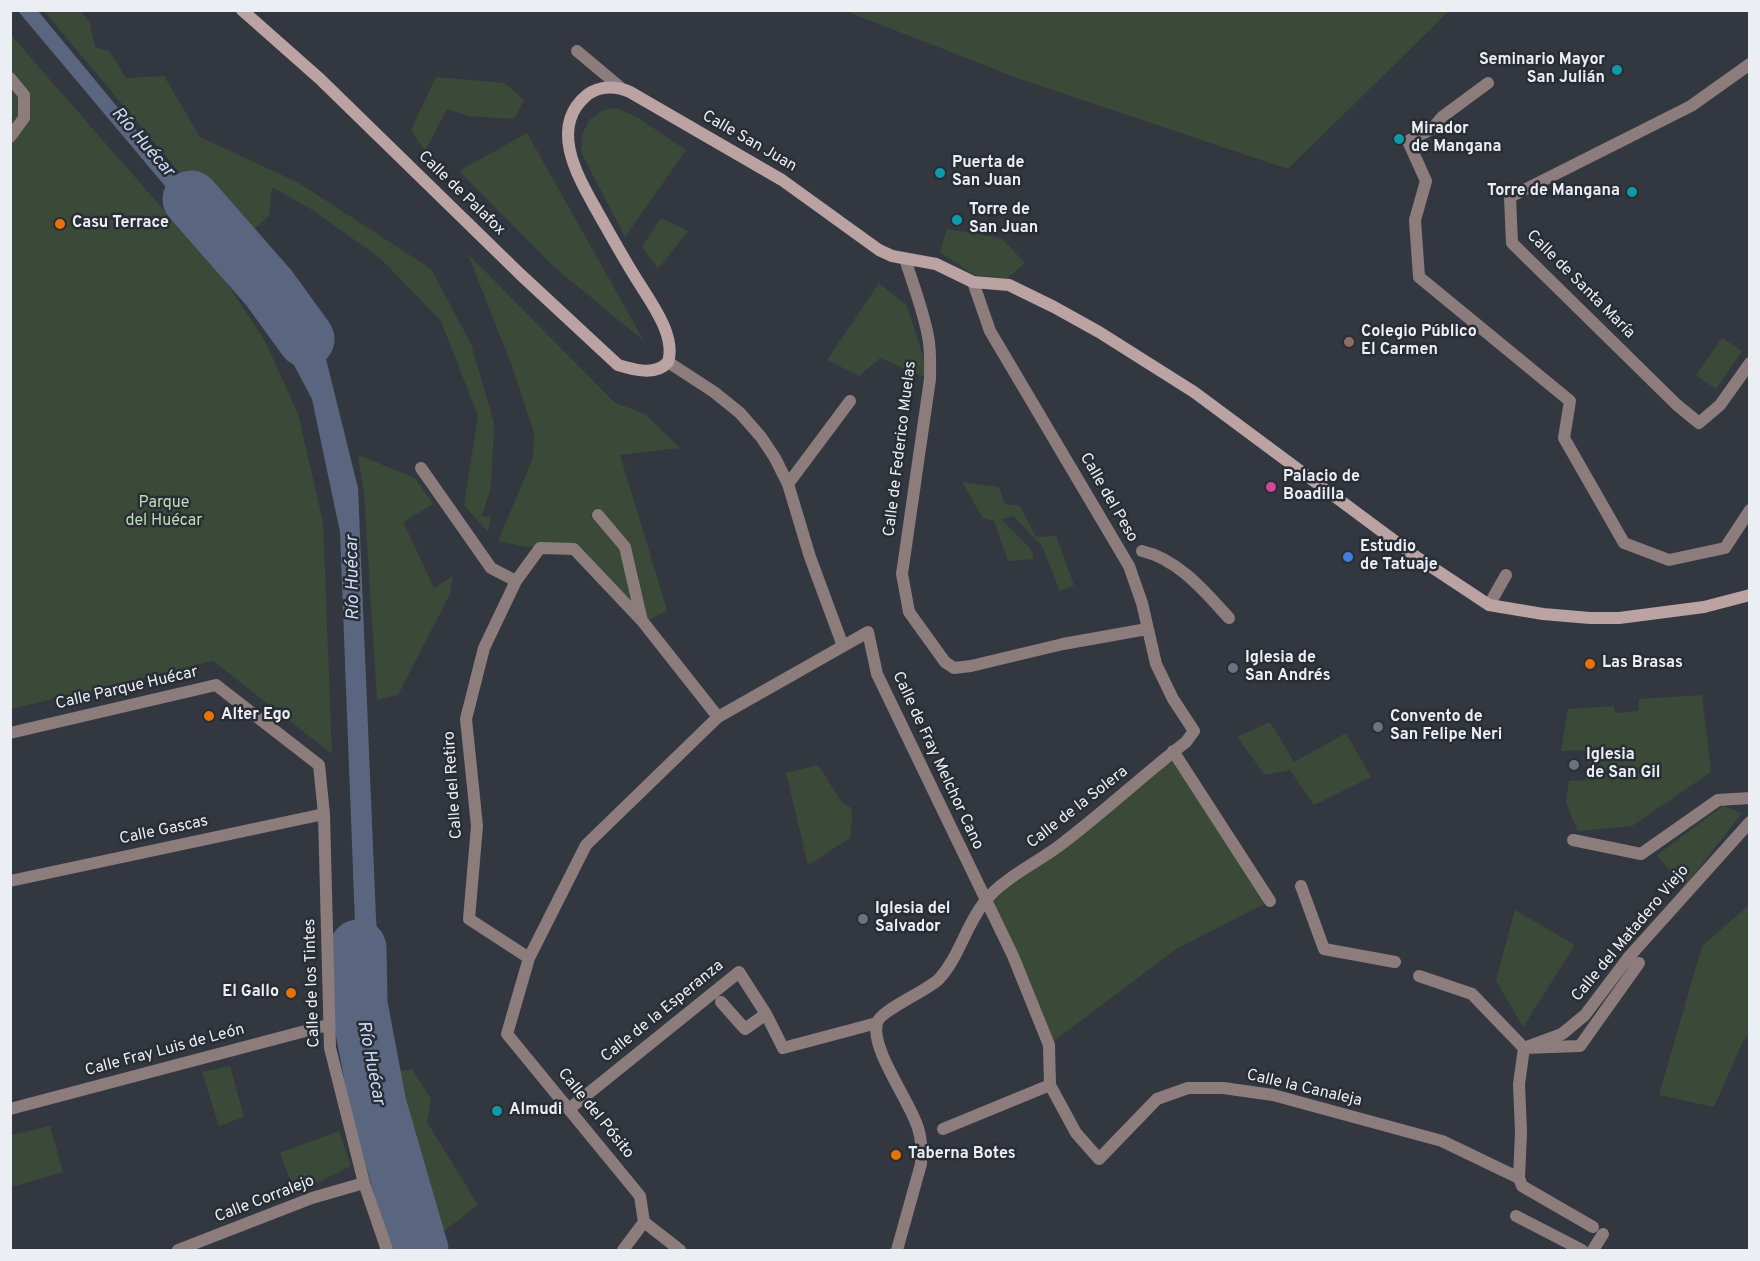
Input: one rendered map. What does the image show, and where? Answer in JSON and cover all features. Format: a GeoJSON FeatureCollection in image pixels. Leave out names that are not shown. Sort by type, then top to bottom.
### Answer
{"type":"FeatureCollection","features":[{"type":"Feature","properties":{"kind":"street","name":"Calle de Palafox"},"geometry":{"type":"LineString","coordinates":[[242,10],[320,80],[609,358],[618,365],[634,370],[662,368],[668,362]]}},
{"type":"Feature","properties":{"kind":"street","name":"Calle San Juan"},"geometry":{"type":"LineString","coordinates":[[577,51],[620,87],[662,109],[782,180],[879,250],[892,256],[936,264],[973,282]]}},
{"type":"Feature","properties":{"kind":"street","name":"Calle de Santa María"},"geometry":{"type":"LineString","coordinates":[[1749,64],[1691,106],[1510,197],[1512,243],[1677,405],[1699,423],[1720,405],[1749,363]]}},
{"type":"Feature","properties":{"kind":"street"},"geometry":{"type":"LineString","coordinates":[[10,78],[24,95],[24,118],[10,137]]}},
{"type":"Feature","properties":{"kind":"street"},"geometry":{"type":"LineString","coordinates":[[1488,83],[1442,117],[1432,129],[1408,141],[1426,181],[1415,220],[1419,277],[1570,401],[1564,438],[1624,543],[1669,560],[1725,548],[1749,510]]}},
{"type":"Feature","properties":{"kind":"street"},"geometry":{"type":"LineString","coordinates":[[529,958],[586,845],[718,717],[843,646],[810,557],[788,484],[761,437],[740,413],[668,362],[670,348],[659,316],[587,194],[572,161],[568,146],[570,121],[574,108],[592,91],[604,87],[620,87]]}},
{"type":"Feature","properties":{"kind":"street","name":"Calle de Federico Muelas"},"geometry":{"type":"LineString","coordinates":[[905,259],[929,337],[930,379],[902,574],[909,612],[945,662],[954,668],[1003,662],[1062,639],[1147,629]]}},
{"type":"Feature","properties":{"kind":"street"},"geometry":{"type":"LineString","coordinates":[[973,282],[1009,285],[1072,316],[1126,348],[1194,393],[1397,542],[1490,605],[1543,614],[1619,618],[1704,607],[1749,595]]}},
{"type":"Feature","properties":{"kind":"street","name":"Calle del Peso"},"geometry":{"type":"LineString","coordinates":[[973,282],[990,331],[1128,566],[1142,603],[1162,680],[1193,727],[1194,731],[1190,739]]}},
{"type":"Feature","properties":{"kind":"street"},"geometry":{"type":"LineString","coordinates":[[788,484],[850,401]]}},
{"type":"Feature","properties":{"kind":"street"},"geometry":{"type":"LineString","coordinates":[[421,468],[491,568],[516,581]]}},
{"type":"Feature","properties":{"kind":"street","name":"Calle del Retiro"},"geometry":{"type":"LineString","coordinates":[[598,515],[625,547],[643,622]]}},
{"type":"Feature","properties":{"kind":"street","name":"Calle del Retiro"},"geometry":{"type":"LineString","coordinates":[[529,958],[469,919],[477,826],[466,719],[484,648],[516,581],[540,548],[574,549],[643,622],[718,717]]}},
{"type":"Feature","properties":{"kind":"street"},"geometry":{"type":"LineString","coordinates":[[1142,551],[1153,554],[1180,570],[1229,618]]}},
{"type":"Feature","properties":{"kind":"street"},"geometry":{"type":"LineString","coordinates":[[1490,605],[1506,575]]}},
{"type":"Feature","properties":{"kind":"street","name":"Calle de Fray Melchor Cano"},"geometry":{"type":"LineString","coordinates":[[843,646],[868,632],[877,674],[1013,956],[1049,1045],[1050,1085]]}},
{"type":"Feature","properties":{"kind":"street","name":"Calle Parque Huécar"},"geometry":{"type":"LineString","coordinates":[[10,733],[216,685],[319,765],[324,814]]}},
{"type":"Feature","properties":{"kind":"street","name":"Calle de la Solera"},"geometry":{"type":"LineString","coordinates":[[985,901],[1106,810],[1173,751],[1190,739]]}},
{"type":"Feature","properties":{"kind":"street"},"geometry":{"type":"LineString","coordinates":[[1173,751],[1270,901]]}},
{"type":"Feature","properties":{"kind":"street"},"geometry":{"type":"LineString","coordinates":[[1573,840],[1641,854],[1718,800],[1749,798]]}},
{"type":"Feature","properties":{"kind":"street","name":"Calle Gascas"},"geometry":{"type":"LineString","coordinates":[[10,881],[324,814]]}},
{"type":"Feature","properties":{"kind":"street","name":"Calle de los Tintes"},"geometry":{"type":"LineString","coordinates":[[324,814],[330,1048],[364,1183],[387,1251]]}},
{"type":"Feature","properties":{"kind":"street","name":"Calle del Matadero Viejo"},"geometry":{"type":"LineString","coordinates":[[1524,1048],[1562,1034],[1585,1015],[1628,958],[1749,822]]}},
{"type":"Feature","properties":{"kind":"street"},"geometry":{"type":"LineString","coordinates":[[1301,886],[1324,949],[1395,962]]}},
{"type":"Feature","properties":{"kind":"street"},"geometry":{"type":"LineString","coordinates":[[897,1251],[921,1164],[922,1149],[918,1126],[879,1044],[877,1023],[882,1014],[913,998],[938,979],[958,950],[985,901]]}},
{"type":"Feature","properties":{"kind":"street","name":"Calle del Pósito"},"geometry":{"type":"LineString","coordinates":[[529,958],[507,1034],[640,1196],[644,1222]]}},
{"type":"Feature","properties":{"kind":"street","name":"Calle del Matadero Viejo"},"geometry":{"type":"LineString","coordinates":[[1524,1048],[1580,1046],[1639,963]]}},
{"type":"Feature","properties":{"kind":"street","name":"Calle de la Esperanza"},"geometry":{"type":"LineString","coordinates":[[569,1109],[739,972],[783,1048],[877,1023]]}},
{"type":"Feature","properties":{"kind":"street"},"geometry":{"type":"LineString","coordinates":[[1419,976],[1472,993],[1524,1048],[1519,1084],[1521,1132],[1519,1178]]}},
{"type":"Feature","properties":{"kind":"street","name":"Calle de la Esperanza"},"geometry":{"type":"LineString","coordinates":[[721,1002],[745,1029],[765,1014]]}},
{"type":"Feature","properties":{"kind":"street","name":"Calle Fray Luis de León"},"geometry":{"type":"LineString","coordinates":[[10,1109],[328,1025]]}},
{"type":"Feature","properties":{"kind":"street"},"geometry":{"type":"LineString","coordinates":[[943,1129],[1050,1085]]}},
{"type":"Feature","properties":{"kind":"street","name":"Calle la Canaleja"},"geometry":{"type":"LineString","coordinates":[[1050,1085],[1077,1133],[1099,1159],[1157,1099],[1188,1088],[1223,1088],[1273,1095],[1442,1141],[1519,1178],[1522,1186],[1598,1230],[1593,1251]]}},
{"type":"Feature","properties":{"kind":"street","name":"Calle Corralejo"},"geometry":{"type":"LineString","coordinates":[[178,1251],[312,1198],[364,1183]]}},
{"type":"Feature","properties":{"kind":"street"},"geometry":{"type":"LineString","coordinates":[[1516,1216],[1582,1251]]}},
{"type":"Feature","properties":{"kind":"street"},"geometry":{"type":"LineString","coordinates":[[624,1251],[644,1222],[680,1251]]}},
{"type":"Feature","properties":{"kind":"green space"},"geometry":{"type":"Polygon","coordinates":[[[1449,10],[1288,169],[1017,78],[846,11],[1449,10]]]}},
{"type":"Feature","properties":{"kind":"green space"},"geometry":{"type":"Polygon","coordinates":[[[44,11],[81,11],[90,23],[95,47],[110,52],[126,78],[164,76],[200,137],[299,183],[431,269],[471,344],[494,423],[491,487],[482,516],[491,517],[488,532],[464,505],[478,416],[441,321],[381,259],[314,211],[272,187],[269,216],[255,228],[228,224],[190,185],[44,11]]]}},
{"type":"Feature","properties":{"kind":"green space","name":"Parque del Huécar"},"geometry":{"type":"Polygon","coordinates":[[[10,34],[224,279],[265,341],[298,414],[323,522],[332,754],[213,661],[11,709],[10,34]]]}},
{"type":"Feature","properties":{"kind":"green space"},"geometry":{"type":"Polygon","coordinates":[[[436,77],[504,83],[524,100],[514,119],[468,116],[447,109],[425,151],[411,130],[436,77]]]}},
{"type":"Feature","properties":{"kind":"green space"},"geometry":{"type":"Polygon","coordinates":[[[616,108],[637,117],[686,150],[625,237],[581,152],[582,135],[589,120],[603,110],[616,108]]]}},
{"type":"Feature","properties":{"kind":"green space"},"geometry":{"type":"Polygon","coordinates":[[[527,133],[644,341],[554,267],[459,171],[527,133]]]}},
{"type":"Feature","properties":{"kind":"green space"},"geometry":{"type":"Polygon","coordinates":[[[661,218],[688,231],[658,269],[642,247],[661,218]]]}},
{"type":"Feature","properties":{"kind":"green space"},"geometry":{"type":"Polygon","coordinates":[[[947,229],[1001,238],[1025,263],[1006,279],[974,275],[940,252],[947,229]]]}},
{"type":"Feature","properties":{"kind":"green space"},"geometry":{"type":"Polygon","coordinates":[[[468,254],[615,403],[645,414],[680,448],[620,455],[667,610],[648,621],[632,548],[597,507],[590,515],[620,550],[635,606],[577,543],[526,547],[498,541],[533,458],[534,433],[513,369],[468,254]]]}},
{"type":"Feature","properties":{"kind":"green space"},"geometry":{"type":"Polygon","coordinates":[[[879,283],[907,306],[930,379],[880,358],[859,376],[827,360],[879,283]]]}},
{"type":"Feature","properties":{"kind":"green space"},"geometry":{"type":"Polygon","coordinates":[[[1722,338],[1742,351],[1716,389],[1696,375],[1722,338]]]}},
{"type":"Feature","properties":{"kind":"green space"},"geometry":{"type":"Polygon","coordinates":[[[358,455],[415,478],[433,504],[403,522],[434,588],[453,576],[450,594],[398,695],[377,700],[364,492],[358,455]]]}},
{"type":"Feature","properties":{"kind":"green space"},"geometry":{"type":"Polygon","coordinates":[[[962,482],[999,487],[1005,504],[1020,506],[1036,537],[1056,536],[1074,585],[1060,591],[1042,546],[1013,516],[1001,519],[1031,549],[1034,559],[1008,561],[994,521],[983,518],[962,482]]]}},
{"type":"Feature","properties":{"kind":"green space"},"geometry":{"type":"Polygon","coordinates":[[[1702,695],[1711,772],[1632,826],[1578,831],[1566,803],[1569,781],[1586,780],[1591,750],[1561,751],[1568,709],[1614,706],[1615,713],[1639,711],[1639,699],[1702,695]]]}},
{"type":"Feature","properties":{"kind":"green space"},"geometry":{"type":"Polygon","coordinates":[[[1270,722],[1294,762],[1346,733],[1371,777],[1314,805],[1290,770],[1265,775],[1237,737],[1270,722]]]}},
{"type":"Feature","properties":{"kind":"green space"},"geometry":{"type":"Polygon","coordinates":[[[1173,751],[1270,901],[1176,949],[1049,1045],[985,901],[1173,751]]]}},
{"type":"Feature","properties":{"kind":"green space"},"geometry":{"type":"Polygon","coordinates":[[[818,765],[841,801],[851,808],[852,820],[850,838],[808,865],[786,773],[818,765]]]}},
{"type":"Feature","properties":{"kind":"green space"},"geometry":{"type":"Polygon","coordinates":[[[1723,806],[1742,813],[1684,887],[1657,855],[1723,806]]]}},
{"type":"Feature","properties":{"kind":"green space"},"geometry":{"type":"Polygon","coordinates":[[[1749,905],[1749,1033],[1743,1041],[1714,1107],[1659,1095],[1702,946],[1749,905]]]}},
{"type":"Feature","properties":{"kind":"green space"},"geometry":{"type":"Polygon","coordinates":[[[1515,910],[1575,945],[1523,1027],[1496,980],[1515,910]]]}},
{"type":"Feature","properties":{"kind":"green space"},"geometry":{"type":"Polygon","coordinates":[[[230,1066],[244,1117],[219,1126],[202,1072],[230,1066]]]}},
{"type":"Feature","properties":{"kind":"green space"},"geometry":{"type":"Polygon","coordinates":[[[412,1069],[431,1099],[427,1122],[478,1205],[436,1237],[413,1179],[395,1072],[412,1069]]]}},
{"type":"Feature","properties":{"kind":"green space"},"geometry":{"type":"Polygon","coordinates":[[[50,1126],[63,1172],[11,1187],[11,1135],[50,1126]]]}},
{"type":"Feature","properties":{"kind":"green space"},"geometry":{"type":"Polygon","coordinates":[[[339,1131],[351,1166],[295,1194],[280,1153],[339,1131]]]}},
{"type":"Feature","properties":{"kind":"water"},"geometry":{"type":"Polygon","coordinates":[[[18,11],[38,11],[152,149],[229,237],[242,239],[253,247],[233,267],[18,11]]]}},
{"type":"Feature","properties":{"kind":"water"},"geometry":{"type":"Polygon","coordinates":[[[264,272],[326,359],[358,488],[376,919],[385,1024],[359,1027],[340,532],[312,399],[280,339],[245,284],[264,272]]]}},
{"type":"Feature","properties":{"kind":"water"},"geometry":{"type":"Polygon","coordinates":[[[394,1062],[420,1219],[437,1250],[407,1250],[378,1160],[361,1071],[394,1062]]]}},
{"type":"Feature","properties":{"kind":"waterway","name":"Río Huécar"},"geometry":{"type":"LineString","coordinates":[[191,199],[269,288],[306,339]]}},
{"type":"Feature","properties":{"kind":"waterway","name":"Río Huécar"},"geometry":{"type":"LineString","coordinates":[[358,948],[359,1004],[378,1105],[420,1250]]}},
{"type":"Feature","properties":{"kind":"place","name":"Seminario Mayor San Julián"},"geometry":{"type":"Point","coordinates":[1617,70]}},
{"type":"Feature","properties":{"kind":"place","name":"Mirador de Mangana"},"geometry":{"type":"Point","coordinates":[1399,139]}},
{"type":"Feature","properties":{"kind":"place","name":"Puerta de San Juan"},"geometry":{"type":"Point","coordinates":[940,173]}},
{"type":"Feature","properties":{"kind":"place","name":"Torre de Mangana"},"geometry":{"type":"Point","coordinates":[1632,192]}},
{"type":"Feature","properties":{"kind":"place","name":"Torre de San Juan"},"geometry":{"type":"Point","coordinates":[957,220]}},
{"type":"Feature","properties":{"kind":"place","name":"Casu Terrace"},"geometry":{"type":"Point","coordinates":[60,224]}},
{"type":"Feature","properties":{"kind":"place","name":"Colegio Público El Carmen"},"geometry":{"type":"Point","coordinates":[1349,342]}},
{"type":"Feature","properties":{"kind":"place","name":"Palacio de Boadilla"},"geometry":{"type":"Point","coordinates":[1271,487]}},
{"type":"Feature","properties":{"kind":"place","name":"Estudio de Tatuaje"},"geometry":{"type":"Point","coordinates":[1348,557]}},
{"type":"Feature","properties":{"kind":"place","name":"Las Brasas"},"geometry":{"type":"Point","coordinates":[1590,664]}},
{"type":"Feature","properties":{"kind":"place","name":"Iglesia de San Andrés"},"geometry":{"type":"Point","coordinates":[1233,668]}},
{"type":"Feature","properties":{"kind":"place","name":"Alter Ego"},"geometry":{"type":"Point","coordinates":[209,716]}},
{"type":"Feature","properties":{"kind":"place","name":"Convento de San Felipe Neri"},"geometry":{"type":"Point","coordinates":[1378,727]}},
{"type":"Feature","properties":{"kind":"place","name":"Iglesia de San Gil"},"geometry":{"type":"Point","coordinates":[1574,765]}},
{"type":"Feature","properties":{"kind":"place","name":"Iglesia del Salvador"},"geometry":{"type":"Point","coordinates":[863,919]}},
{"type":"Feature","properties":{"kind":"place","name":"El Gallo"},"geometry":{"type":"Point","coordinates":[291,993]}},
{"type":"Feature","properties":{"kind":"place","name":"Almudi"},"geometry":{"type":"Point","coordinates":[497,1111]}},
{"type":"Feature","properties":{"kind":"place","name":"Taberna Botes"},"geometry":{"type":"Point","coordinates":[896,1155]}}]}
